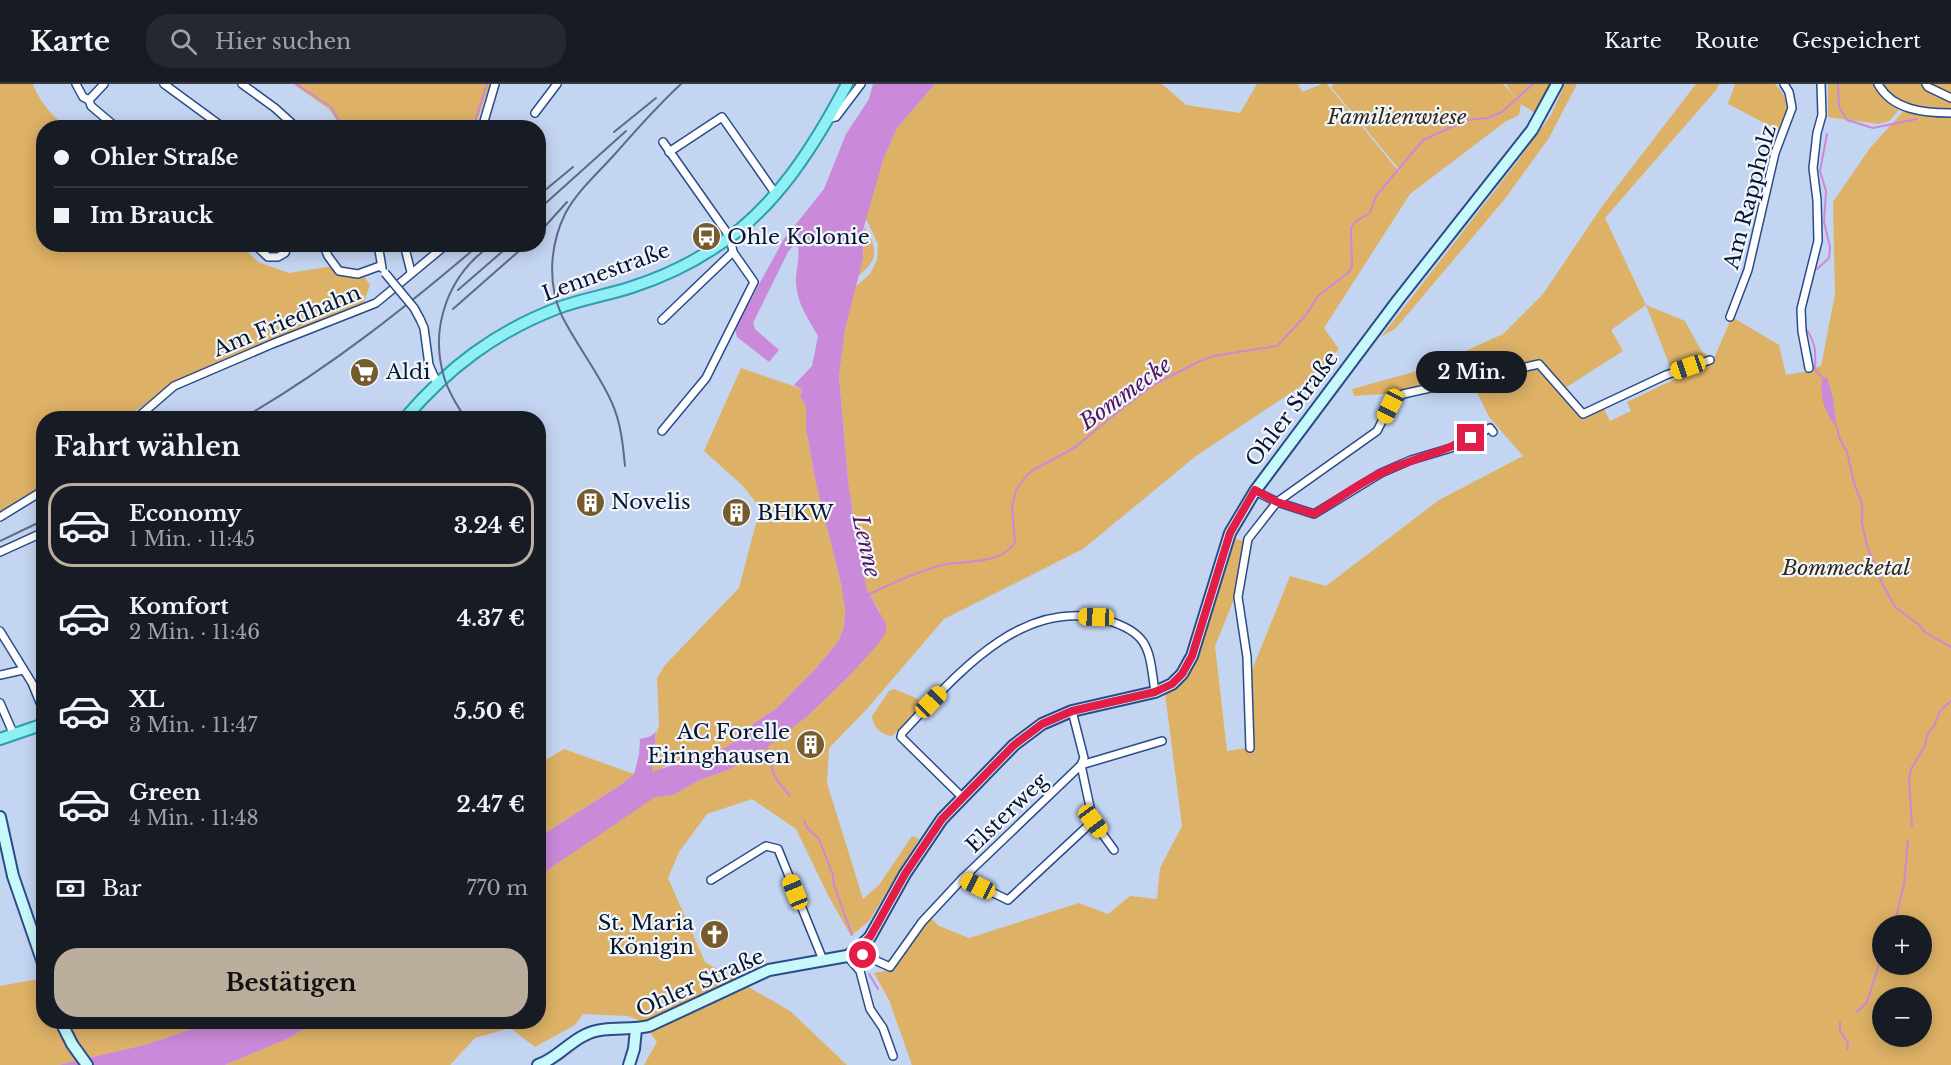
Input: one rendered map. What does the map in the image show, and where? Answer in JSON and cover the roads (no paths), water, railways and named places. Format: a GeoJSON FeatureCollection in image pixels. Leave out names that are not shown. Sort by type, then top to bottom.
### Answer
{"type":"FeatureCollection","features":[{"type":"Feature","properties":{"kind":"main road","name":"Lennestraße"},"geometry":{"type":"LineString","coordinates":[[411,411],[436,383],[465,359],[503,333],[559,308],[634,286],[698,258],[730,237],[775,194],[813,144],[847,84]]}},
{"type":"Feature","properties":{"kind":"main road"},"geometry":{"type":"LineString","coordinates":[[0,739],[36,727]]}},
{"type":"Feature","properties":{"kind":"street"},"geometry":{"type":"LineString","coordinates":[[76,84],[83,97],[89,100],[91,106],[108,120]]}},
{"type":"Feature","properties":{"kind":"street"},"geometry":{"type":"LineString","coordinates":[[89,100],[104,84]]}},
{"type":"Feature","properties":{"kind":"street"},"geometry":{"type":"LineString","coordinates":[[164,84],[213,120]]}},
{"type":"Feature","properties":{"kind":"street"},"geometry":{"type":"LineString","coordinates":[[242,84],[288,120]]}},
{"type":"Feature","properties":{"kind":"street"},"geometry":{"type":"LineString","coordinates":[[484,120],[495,84]]}},
{"type":"Feature","properties":{"kind":"street"},"geometry":{"type":"LineString","coordinates":[[535,113],[557,84]]}},
{"type":"Feature","properties":{"kind":"street","name":"Lennestraße"},"geometry":{"type":"LineString","coordinates":[[829,118],[836,117],[861,84]]}},
{"type":"Feature","properties":{"kind":"street","name":"Ohler Straße"},"geometry":{"type":"LineString","coordinates":[[629,1065],[636,1029],[649,1026],[769,970],[851,953],[870,937],[922,846],[942,819],[1014,745],[1042,724],[1072,711],[1155,692],[1177,679],[1192,656],[1230,533],[1255,490],[1532,130],[1557,84]]}},
{"type":"Feature","properties":{"kind":"street","name":"Am Rappholz"},"geometry":{"type":"LineString","coordinates":[[1730,317],[1748,270],[1775,153],[1792,108],[1789,92],[1784,84]]}},
{"type":"Feature","properties":{"kind":"street"},"geometry":{"type":"LineString","coordinates":[[1809,368],[1802,331],[1801,309],[1818,241],[1817,200],[1813,168],[1817,133],[1822,115],[1821,84]]}},
{"type":"Feature","properties":{"kind":"street"},"geometry":{"type":"LineString","coordinates":[[1878,84],[1891,100],[1909,108],[1951,113]]}},
{"type":"Feature","properties":{"kind":"street"},"geometry":{"type":"LineString","coordinates":[[1926,84],[1951,98]]}},
{"type":"Feature","properties":{"kind":"street"},"geometry":{"type":"LineString","coordinates":[[669,152],[722,117],[775,194]]}},
{"type":"Feature","properties":{"kind":"street"},"geometry":{"type":"LineString","coordinates":[[662,431],[706,378],[754,282],[733,252],[730,237],[663,142]]}},
{"type":"Feature","properties":{"kind":"street"},"geometry":{"type":"LineString","coordinates":[[263,252],[268,257],[278,257],[285,252]]}},
{"type":"Feature","properties":{"kind":"street"},"geometry":{"type":"LineString","coordinates":[[326,252],[339,271],[358,274],[380,266]]}},
{"type":"Feature","properties":{"kind":"street"},"geometry":{"type":"LineString","coordinates":[[379,252],[380,266],[414,308],[424,328],[429,365],[436,383]]}},
{"type":"Feature","properties":{"kind":"street"},"geometry":{"type":"LineString","coordinates":[[406,252],[411,272]]}},
{"type":"Feature","properties":{"kind":"street","name":"Am Friedhahn"},"geometry":{"type":"LineString","coordinates":[[145,411],[174,386],[369,306],[395,288],[437,252]]}},
{"type":"Feature","properties":{"kind":"street"},"geometry":{"type":"LineString","coordinates":[[662,320],[733,252]]}},
{"type":"Feature","properties":{"kind":"street"},"geometry":{"type":"LineString","coordinates":[[1250,748],[1247,657],[1238,597],[1248,538],[1277,502],[1377,431],[1390,406],[1403,394],[1539,364],[1584,414],[1666,375],[1710,360]]}},
{"type":"Feature","properties":{"kind":"street"},"geometry":{"type":"LineString","coordinates":[[1255,490],[1277,502],[1314,514],[1381,473],[1411,460],[1451,448],[1490,428],[1493,432]]}},
{"type":"Feature","properties":{"kind":"street"},"geometry":{"type":"LineString","coordinates":[[0,517],[36,495]]}},
{"type":"Feature","properties":{"kind":"street"},"geometry":{"type":"LineString","coordinates":[[0,552],[36,536]]}},
{"type":"Feature","properties":{"kind":"street"},"geometry":{"type":"LineString","coordinates":[[962,797],[901,738],[902,733],[960,672],[997,642],[1032,624],[1064,616],[1096,617],[1126,626],[1140,638],[1149,652],[1155,692]]}},
{"type":"Feature","properties":{"kind":"street"},"geometry":{"type":"LineString","coordinates":[[0,631],[36,693]]}},
{"type":"Feature","properties":{"kind":"street"},"geometry":{"type":"LineString","coordinates":[[0,675],[23,670]]}},
{"type":"Feature","properties":{"kind":"street"},"geometry":{"type":"LineString","coordinates":[[0,703],[14,735]]}},
{"type":"Feature","properties":{"kind":"street"},"geometry":{"type":"LineString","coordinates":[[1072,711],[1084,758],[1081,765],[1093,821],[1114,850]]}},
{"type":"Feature","properties":{"kind":"street"},"geometry":{"type":"LineString","coordinates":[[1081,765],[1162,741]]}},
{"type":"Feature","properties":{"kind":"street","name":"Elsterweg"},"geometry":{"type":"LineString","coordinates":[[851,953],[890,967],[922,922],[963,878],[1081,765]]}},
{"type":"Feature","properties":{"kind":"street"},"geometry":{"type":"LineString","coordinates":[[0,817],[13,876],[36,943]]}},
{"type":"Feature","properties":{"kind":"street"},"geometry":{"type":"LineString","coordinates":[[963,878],[1008,900],[1093,821]]}},
{"type":"Feature","properties":{"kind":"street"},"geometry":{"type":"LineString","coordinates":[[711,880],[766,846],[778,849],[823,960]]}},
{"type":"Feature","properties":{"kind":"street"},"geometry":{"type":"LineString","coordinates":[[851,953],[860,971],[870,1009],[883,1028],[893,1056]]}},
{"type":"Feature","properties":{"kind":"street"},"geometry":{"type":"LineString","coordinates":[[64,1029],[87,1065]]}},
{"type":"Feature","properties":{"kind":"street"},"geometry":{"type":"LineString","coordinates":[[537,1065],[592,1032],[607,1029],[636,1029]]}},
{"type":"Feature","properties":{"kind":"waterway"},"geometry":{"type":"LineString","coordinates":[[296,84],[331,107],[338,120]]}},
{"type":"Feature","properties":{"kind":"waterway"},"geometry":{"type":"LineString","coordinates":[[476,120],[487,84]]}},
{"type":"Feature","properties":{"kind":"waterway","name":"Bommecke"},"geometry":{"type":"LineString","coordinates":[[868,595],[935,567],[984,560],[1001,555],[1015,542],[1012,507],[1016,490],[1033,470],[1074,448],[1155,384],[1198,362],[1213,356],[1277,346],[1306,315],[1318,296],[1348,273],[1352,267],[1351,228],[1356,221],[1370,213],[1376,196],[1423,140],[1467,120],[1488,118],[1502,112],[1533,84]]}},
{"type":"Feature","properties":{"kind":"waterway"},"geometry":{"type":"LineString","coordinates":[[1838,84],[1839,107],[1847,120],[1873,128],[1917,119]]}},
{"type":"Feature","properties":{"kind":"waterway","name":"Bommecke"},"geometry":{"type":"LineString","coordinates":[[1817,269],[1829,258],[1830,247],[1824,222],[1826,191],[1820,171],[1827,134]]}},
{"type":"Feature","properties":{"kind":"waterway","name":"Bommecke"},"geometry":{"type":"LineString","coordinates":[[1805,327],[1814,347],[1815,370],[1823,378]]}},
{"type":"Feature","properties":{"kind":"waterway","name":"Bommecke"},"geometry":{"type":"LineString","coordinates":[[1837,428],[1847,452],[1854,483],[1862,504],[1862,524],[1867,546],[1882,583],[1895,607],[1926,633],[1951,647]]}},
{"type":"Feature","properties":{"kind":"waterway"},"geometry":{"type":"LineString","coordinates":[[1912,826],[1909,780],[1911,769],[1925,746],[1927,735],[1934,726],[1940,711],[1951,701]]}},
{"type":"Feature","properties":{"kind":"waterway"},"geometry":{"type":"LineString","coordinates":[[766,745],[773,772],[790,796]]}},
{"type":"Feature","properties":{"kind":"waterway"},"geometry":{"type":"LineString","coordinates":[[804,821],[808,829],[819,839],[852,935]]}},
{"type":"Feature","properties":{"kind":"waterway"},"geometry":{"type":"LineString","coordinates":[[1897,915],[1904,884],[1908,840]]}},
{"type":"Feature","properties":{"kind":"waterway"},"geometry":{"type":"LineString","coordinates":[[869,974],[878,989]]}},
{"type":"Feature","properties":{"kind":"waterway"},"geometry":{"type":"LineString","coordinates":[[1857,1012],[1867,1002],[1876,975]]}},
{"type":"Feature","properties":{"kind":"waterway"},"geometry":{"type":"LineString","coordinates":[[1840,1022],[1840,1031],[1848,1043],[1847,1049]]}},
{"type":"Feature","properties":{"kind":"railway"},"geometry":{"type":"LineString","coordinates":[[625,466],[620,426],[612,403],[557,304],[552,278],[554,251],[560,226],[575,198],[681,84]]}},
{"type":"Feature","properties":{"kind":"railway"},"geometry":{"type":"LineString","coordinates":[[614,132],[656,98]]}},
{"type":"Feature","properties":{"kind":"railway"},"geometry":{"type":"LineString","coordinates":[[546,203],[626,131]]}},
{"type":"Feature","properties":{"kind":"railway"},"geometry":{"type":"LineString","coordinates":[[546,189],[573,167]]}},
{"type":"Feature","properties":{"kind":"railway"},"geometry":{"type":"LineString","coordinates":[[546,225],[567,202]]}},
{"type":"Feature","properties":{"kind":"railway"},"geometry":{"type":"LineString","coordinates":[[255,411],[365,337],[470,252]]}},
{"type":"Feature","properties":{"kind":"railway"},"geometry":{"type":"LineString","coordinates":[[461,411],[444,377],[440,358],[441,320],[454,285],[483,252]]}},
{"type":"Feature","properties":{"kind":"railway"},"geometry":{"type":"LineString","coordinates":[[458,290],[502,252]]}},
{"type":"Feature","properties":{"kind":"railway"},"geometry":{"type":"LineString","coordinates":[[453,309],[518,252]]}},
{"type":"Feature","properties":{"kind":"railway"},"geometry":{"type":"LineString","coordinates":[[0,541],[36,524]]}},
{"type":"Feature","properties":{"kind":"place","name":"Ohle Kolonie"},"geometry":{"type":"Point","coordinates":[706,237]}},
{"type":"Feature","properties":{"kind":"place","name":"Aldi"},"geometry":{"type":"Point","coordinates":[365,372]}},
{"type":"Feature","properties":{"kind":"place","name":"Novelis"},"geometry":{"type":"Point","coordinates":[590,502]}},
{"type":"Feature","properties":{"kind":"place","name":"BHKW"},"geometry":{"type":"Point","coordinates":[736,513]}},
{"type":"Feature","properties":{"kind":"place","name":"AC Forelle Eiringhausen"},"geometry":{"type":"Point","coordinates":[811,744]}},
{"type":"Feature","properties":{"kind":"place","name":"St. Maria Königin"},"geometry":{"type":"Point","coordinates":[715,935]}},
{"type":"Feature","properties":{"kind":"park label","name":"Familienwiese"},"geometry":{"type":"Point","coordinates":[1397,117]}},
{"type":"Feature","properties":{"kind":"park label","name":"Bommecketal"},"geometry":{"type":"Point","coordinates":[1846,568]}},
{"type":"Feature","properties":{"kind":"water label","name":"Lenne"},"geometry":{"type":"Point","coordinates":[867,546]}}]}
